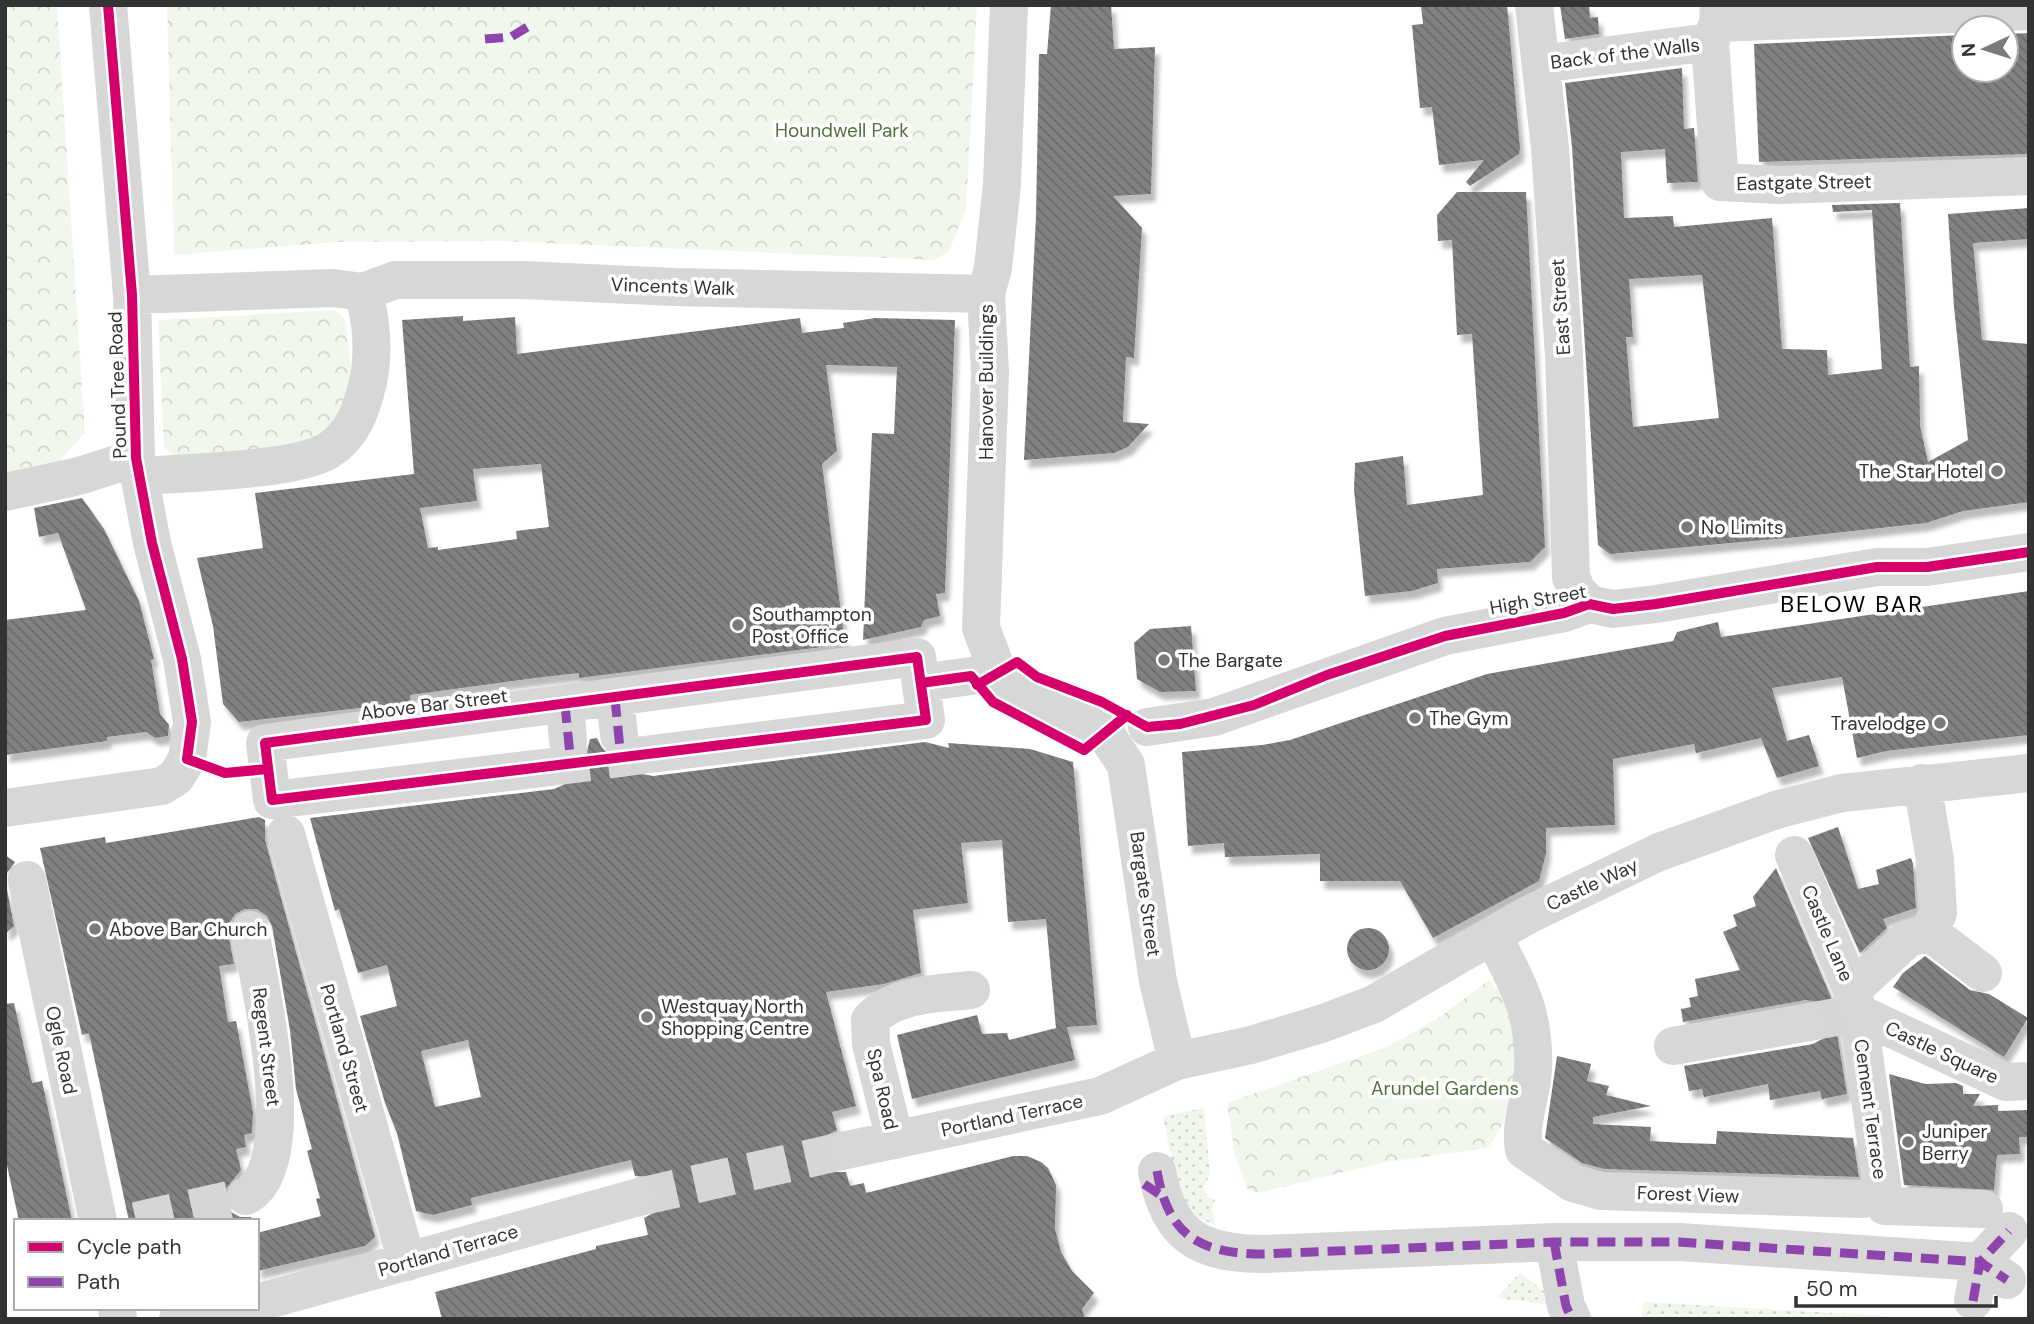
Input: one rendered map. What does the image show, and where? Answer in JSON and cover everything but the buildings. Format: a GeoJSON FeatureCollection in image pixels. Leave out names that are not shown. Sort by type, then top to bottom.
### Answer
{"type":"FeatureCollection","features":[{"type":"Feature","properties":{"kind":"street","name":"Pound Tree Road"},"geometry":{"type":"LineString","coordinates":[[5,807],[162,786],[176,777],[187,759],[192,722],[182,659],[137,467],[132,295],[108,5]]}},
{"type":"Feature","properties":{"kind":"street","name":"Hanover Buildings"},"geometry":{"type":"LineString","coordinates":[[984,674],[981,628],[990,373],[986,293],[993,268],[1002,184],[1009,5]]}},
{"type":"Feature","properties":{"kind":"street","name":"East Street"},"geometry":{"type":"LineString","coordinates":[[1534,5],[1550,148],[1564,356],[1570,566],[1577,592],[1589,604]]}},
{"type":"Feature","properties":{"kind":"street","name":"Back of the Walls"},"geometry":{"type":"LineString","coordinates":[[1541,64],[1716,24],[2029,11]]}},
{"type":"Feature","properties":{"kind":"street","name":"Eastgate Street"},"geometry":{"type":"LineString","coordinates":[[1716,24],[1720,182],[1779,185],[2029,176]]}},
{"type":"Feature","properties":{"kind":"street","name":"Vincents Walk"},"geometry":{"type":"LineString","coordinates":[[132,295],[333,288],[363,292],[395,280],[523,280],[674,287],[986,293]]}},
{"type":"Feature","properties":{"kind":"street"},"geometry":{"type":"LineString","coordinates":[[5,492],[137,467],[285,464],[311,459],[329,451],[349,430],[363,402],[371,367],[369,314],[363,292]]}},
{"type":"Feature","properties":{"kind":"street","name":"High Street"},"geometry":{"type":"LineString","coordinates":[[1147,727],[1214,717],[1445,636],[1564,613],[1589,604],[1613,609],[1656,604],[1877,567],[1927,567],[2029,552]]}},
{"type":"Feature","properties":{"kind":"street","name":"Above Bar Street"},"geometry":{"type":"LineString","coordinates":[[561,738],[265,743],[272,800],[561,738],[617,717],[917,657],[926,720],[651,754]]}},
{"type":"Feature","properties":{"kind":"street"},"geometry":{"type":"LineString","coordinates":[[921,683],[984,674]]}},
{"type":"Feature","properties":{"kind":"street","name":"Bargate Street"},"geometry":{"type":"LineString","coordinates":[[984,674],[1105,733],[1126,765],[1158,981],[1177,1060]]}},
{"type":"Feature","properties":{"kind":"street","name":"Castle Way"},"geometry":{"type":"LineString","coordinates":[[1177,1060],[1293,1034],[1361,1009],[1420,980],[1528,915],[1659,852],[1779,809],[1842,793],[2029,773]]}},
{"type":"Feature","properties":{"kind":"street"},"geometry":{"type":"LineString","coordinates":[[1673,1046],[1840,1010],[1908,939],[1929,932],[1938,913],[1935,860],[1922,783]]}},
{"type":"Feature","properties":{"kind":"street","name":"Portland Street"},"geometry":{"type":"LineString","coordinates":[[286,834],[408,1262]]}},
{"type":"Feature","properties":{"kind":"street","name":"Castle Lane"},"geometry":{"type":"LineString","coordinates":[[1794,855],[1840,1010]]}},
{"type":"Feature","properties":{"kind":"street","name":"Ogle Road"},"geometry":{"type":"LineString","coordinates":[[27,880],[98,1219]]}},
{"type":"Feature","properties":{"kind":"street","name":"Regent Street"},"geometry":{"type":"LineString","coordinates":[[246,1196],[255,1191],[264,1179],[275,1142],[276,1107],[273,1066],[250,930]]}},
{"type":"Feature","properties":{"kind":"street"},"geometry":{"type":"LineString","coordinates":[[1929,932],[1983,973]]}},
{"type":"Feature","properties":{"kind":"street","name":"Forest View"},"geometry":{"type":"LineString","coordinates":[[1493,936],[1529,1006],[1533,1069],[1522,1132],[1524,1150],[1573,1183],[1601,1191],[1874,1202],[1996,1220],[2010,1277]]}},
{"type":"Feature","properties":{"kind":"street","name":"Spa Road"},"geometry":{"type":"LineString","coordinates":[[895,1140],[872,1044],[870,1020],[881,1008],[915,996],[971,990]]}},
{"type":"Feature","properties":{"kind":"street","name":"Castle Square"},"geometry":{"type":"LineString","coordinates":[[1840,1010],[2006,1082],[2029,1081]]}},
{"type":"Feature","properties":{"kind":"street","name":"Cement Terrace"},"geometry":{"type":"LineString","coordinates":[[1840,1010],[1874,1202]]}},
{"type":"Feature","properties":{"kind":"street","name":"Portland Terrace"},"geometry":{"type":"LineString","coordinates":[[842,1151],[1100,1096],[1177,1060]]}},
{"type":"Feature","properties":{"kind":"street"},"geometry":{"type":"LineString","coordinates":[[1154,1184],[1177,1225],[1196,1242],[1229,1253],[1264,1254],[1555,1242],[1679,1242],[2010,1277]]}},
{"type":"Feature","properties":{"kind":"street","name":"Portland Terrace"},"geometry":{"type":"LineString","coordinates":[[259,1302],[639,1197]]}},
{"type":"Feature","properties":{"kind":"street"},"geometry":{"type":"LineString","coordinates":[[1555,1242],[1566,1306],[1572,1319]]}},
{"type":"Feature","properties":{"kind":"street"},"geometry":{"type":"LineString","coordinates":[[1973,1301],[2010,1277]]}},
{"type":"Feature","properties":{"kind":"street"},"geometry":{"type":"LineString","coordinates":[[178,1319],[224,1310]]}},
{"type":"Feature","properties":{"kind":"green space"},"geometry":{"type":"Polygon","coordinates":[[[5,5],[57,5],[85,433],[55,467],[5,476],[5,5]]]}},
{"type":"Feature","properties":{"kind":"green space","name":"Houndwell Park"},"geometry":{"type":"Polygon","coordinates":[[[167,5],[977,5],[966,210],[949,251],[935,260],[500,241],[336,242],[174,255],[167,5]]]}},
{"type":"Feature","properties":{"kind":"green space"},"geometry":{"type":"Polygon","coordinates":[[[335,310],[345,319],[350,379],[342,407],[328,427],[307,440],[283,449],[256,453],[176,457],[164,448],[158,320],[335,310]]]}},
{"type":"Feature","properties":{"kind":"green space","name":"Arundel Gardens"},"geometry":{"type":"Polygon","coordinates":[[[1489,980],[1512,1006],[1517,1043],[1513,1083],[1504,1121],[1487,1148],[1386,1162],[1257,1193],[1247,1188],[1235,1155],[1227,1103],[1387,1047],[1440,1017],[1489,980]]]}},
{"type":"Feature","properties":{"kind":"green space"},"geometry":{"type":"Polygon","coordinates":[[[1204,1108],[1210,1175],[1203,1188],[1208,1197],[1215,1200],[1212,1210],[1215,1225],[1195,1217],[1180,1202],[1163,1116],[1204,1108]]]}},
{"type":"Feature","properties":{"kind":"green space"},"geometry":{"type":"Polygon","coordinates":[[[1520,1273],[1555,1299],[1551,1305],[1497,1298],[1520,1273]]]}},
{"type":"Feature","properties":{"kind":"green space"},"geometry":{"type":"Polygon","coordinates":[[[1643,1302],[1888,1316],[1888,1319],[1642,1319],[1643,1302]]]}},
{"type":"Feature","properties":{"kind":"tunnel"},"geometry":{"type":"LineString","coordinates":[[551,767],[651,754]]}},
{"type":"Feature","properties":{"kind":"tunnel"},"geometry":{"type":"LineString","coordinates":[[1809,1022],[1842,1016]]}},
{"type":"Feature","properties":{"kind":"tunnel"},"geometry":{"type":"LineString","coordinates":[[639,1197],[842,1151]]}},
{"type":"Feature","properties":{"kind":"tunnel"},"geometry":{"type":"LineString","coordinates":[[145,1219],[246,1196]]}},
{"type":"Feature","properties":{"kind":"marked path"},"geometry":{"type":"LineString","coordinates":[[485,39],[511,37],[529,26]]}},
{"type":"Feature","properties":{"kind":"marked path"},"geometry":{"type":"LineString","coordinates":[[615,699],[621,758]]}},
{"type":"Feature","properties":{"kind":"marked path"},"geometry":{"type":"LineString","coordinates":[[565,705],[571,765]]}},
{"type":"Feature","properties":{"kind":"marked path"},"geometry":{"type":"LineString","coordinates":[[1157,1171],[1169,1211],[1179,1226],[1205,1245],[1241,1253],[1554,1242],[1679,1242],[1980,1262],[2007,1280]]}},
{"type":"Feature","properties":{"kind":"marked path"},"geometry":{"type":"LineString","coordinates":[[1144,1184],[1162,1196]]}},
{"type":"Feature","properties":{"kind":"marked path"},"geometry":{"type":"LineString","coordinates":[[1973,1301],[1980,1262],[2009,1231]]}},
{"type":"Feature","properties":{"kind":"marked path"},"geometry":{"type":"LineString","coordinates":[[1554,1242],[1566,1306],[1572,1319]]}},
{"type":"Feature","properties":{"kind":"cycle path"},"geometry":{"type":"LineString","coordinates":[[108,5],[132,295],[136,458],[152,543],[182,659],[192,722],[187,759],[225,773],[268,769]]}},
{"type":"Feature","properties":{"kind":"cycle path"},"geometry":{"type":"LineString","coordinates":[[977,685],[1017,662],[1037,677],[1102,702],[1147,727],[1180,724],[1254,705],[1327,675],[1445,636],[1564,613],[1589,604],[1613,609],[1656,604],[1877,567],[1927,567],[2029,552]]}},
{"type":"Feature","properties":{"kind":"cycle path"},"geometry":{"type":"LineString","coordinates":[[917,657],[926,720],[272,800],[265,743],[917,657]]}},
{"type":"Feature","properties":{"kind":"cycle path"},"geometry":{"type":"LineString","coordinates":[[921,683],[971,676],[993,702],[1084,750],[1127,715]]}},
{"type":"Feature","properties":{"kind":"place","name":"The Star Hotel"},"geometry":{"type":"Point","coordinates":[1997,471]}},
{"type":"Feature","properties":{"kind":"place","name":"No Limits"},"geometry":{"type":"Point","coordinates":[1687,527]}},
{"type":"Feature","properties":{"kind":"place","name":"Southampton Post Office"},"geometry":{"type":"Point","coordinates":[738,625]}},
{"type":"Feature","properties":{"kind":"place","name":"The Bargate"},"geometry":{"type":"Point","coordinates":[1164,660]}},
{"type":"Feature","properties":{"kind":"place","name":"The Gym"},"geometry":{"type":"Point","coordinates":[1415,718]}},
{"type":"Feature","properties":{"kind":"place","name":"Travelodge"},"geometry":{"type":"Point","coordinates":[1940,723]}},
{"type":"Feature","properties":{"kind":"place","name":"Above Bar Church"},"geometry":{"type":"Point","coordinates":[95,929]}},
{"type":"Feature","properties":{"kind":"place","name":"Westquay North Shopping Centre"},"geometry":{"type":"Point","coordinates":[647,1017]}},
{"type":"Feature","properties":{"kind":"place","name":"Juniper Berry"},"geometry":{"type":"Point","coordinates":[1908,1142]}},
{"type":"Feature","properties":{"kind":"district","name":"BELOW BAR"},"geometry":{"type":"Point","coordinates":[1852,604]}}]}
